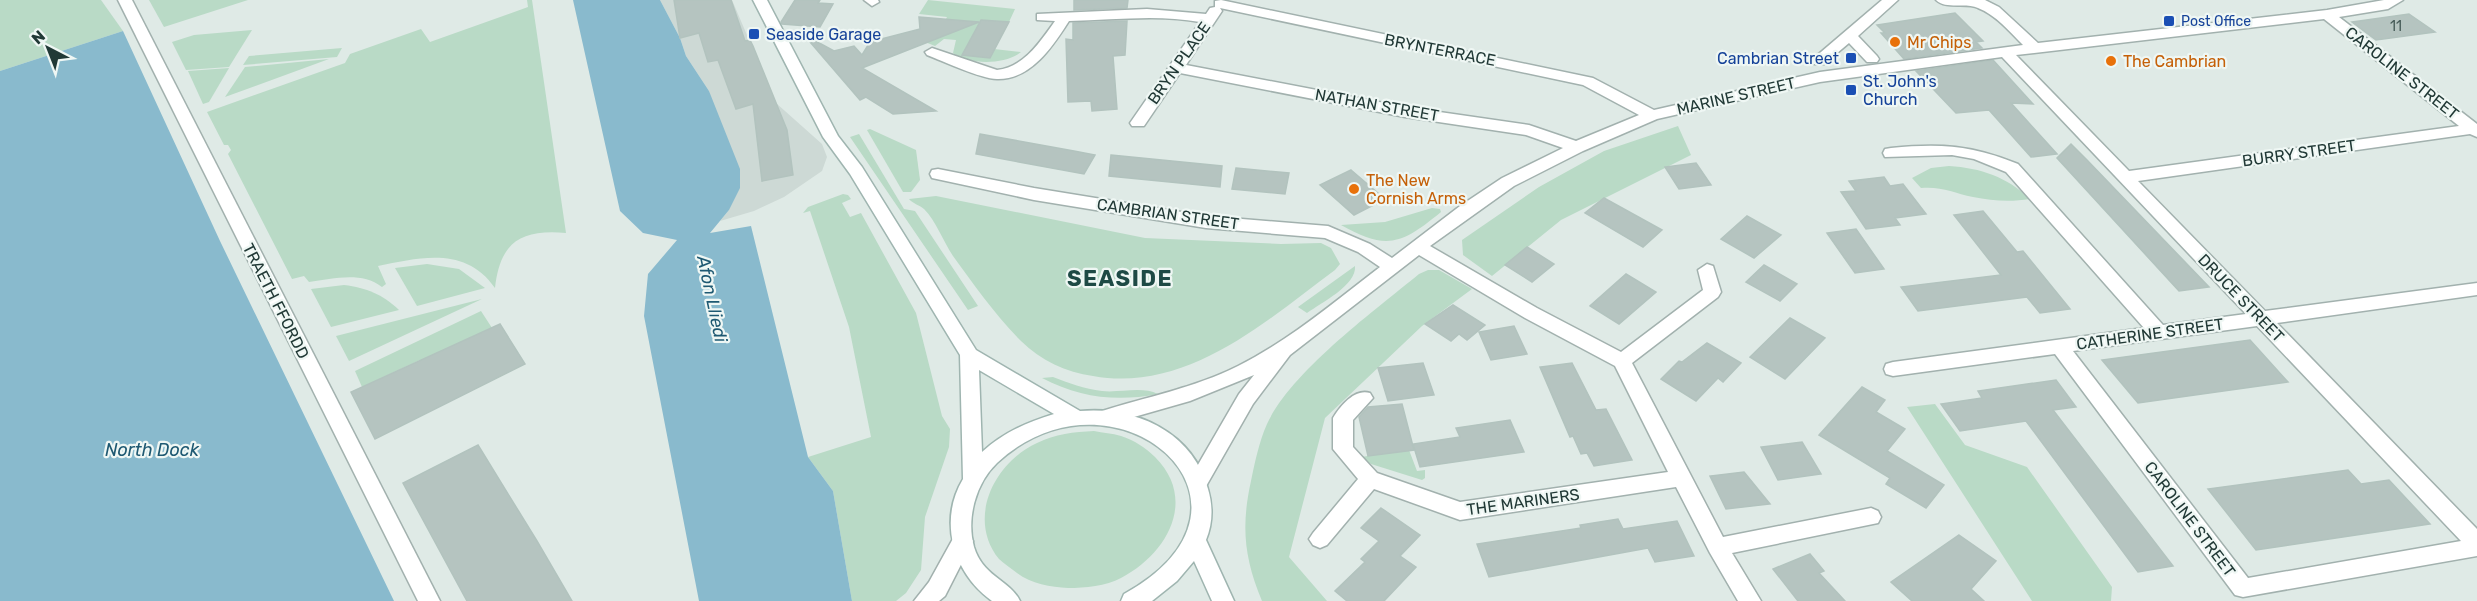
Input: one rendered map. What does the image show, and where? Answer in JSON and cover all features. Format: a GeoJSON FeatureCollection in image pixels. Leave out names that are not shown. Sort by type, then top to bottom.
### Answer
{"type":"FeatureCollection","features":[{"type":"Feature","properties":{"kind":"street","name":"TRAETH FFORDD"},"geometry":{"type":"LineString","coordinates":[[125,0],[429,601]]}},
{"type":"Feature","properties":{"kind":"street"},"geometry":{"type":"LineString","coordinates":[[760,0],[831,137],[856,171],[969,355],[1075,417]]}},
{"type":"Feature","properties":{"kind":"street"},"geometry":{"type":"LineString","coordinates":[[1819,61],[1891,0]]}},
{"type":"Feature","properties":{"kind":"street"},"geometry":{"type":"LineString","coordinates":[[1943,0],[1975,1],[1994,10],[2035,48]]}},
{"type":"Feature","properties":{"kind":"street","name":"MARINE STREET"},"geometry":{"type":"LineString","coordinates":[[1106,417],[1183,396],[1284,350],[1392,266],[1508,182],[1577,147],[1652,116],[1820,77],[2035,48],[2327,14],[2383,6],[2396,0]]}},
{"type":"Feature","properties":{"kind":"street","name":"BRYN PLACE"},"geometry":{"type":"LineString","coordinates":[[1138,123],[1222,2]]}},
{"type":"Feature","properties":{"kind":"street","name":"BRYNTERRACE"},"geometry":{"type":"LineString","coordinates":[[1222,2],[1588,81],[1652,116]]}},
{"type":"Feature","properties":{"kind":"street"},"geometry":{"type":"LineString","coordinates":[[1042,17],[1065,18],[1141,12],[1185,13],[1209,19]]}},
{"type":"Feature","properties":{"kind":"street","name":"CAROLINE STREET"},"geometry":{"type":"LineString","coordinates":[[2327,14],[2475,131]]}},
{"type":"Feature","properties":{"kind":"street"},"geometry":{"type":"LineString","coordinates":[[932,52],[996,75],[1004,75],[1033,58],[1065,18]]}},
{"type":"Feature","properties":{"kind":"street"},"geometry":{"type":"LineString","coordinates":[[1850,36],[1872,59]]}},
{"type":"Feature","properties":{"kind":"street","name":"DRUCE STREET"},"geometry":{"type":"LineString","coordinates":[[2005,52],[2477,545]]}},
{"type":"Feature","properties":{"kind":"street","name":"NATHAN STREET"},"geometry":{"type":"LineString","coordinates":[[1175,67],[1405,112],[1529,130],[1577,147]]}},
{"type":"Feature","properties":{"kind":"street","name":"BURRY STREET"},"geometry":{"type":"LineString","coordinates":[[2125,177],[2475,131]]}},
{"type":"Feature","properties":{"kind":"street"},"geometry":{"type":"LineString","coordinates":[[1891,153],[1945,147],[1984,155],[2012,168],[2159,333]]}},
{"type":"Feature","properties":{"kind":"street","name":"CAMBRIAN STREET"},"geometry":{"type":"LineString","coordinates":[[938,174],[1034,194],[1206,222],[1328,232],[1364,248],[1392,266]]}},
{"type":"Feature","properties":{"kind":"street"},"geometry":{"type":"LineString","coordinates":[[1418,247],[1531,313],[1622,361],[1717,547],[1750,601]]}},
{"type":"Feature","properties":{"kind":"street"},"geometry":{"type":"LineString","coordinates":[[1622,361],[1712,292],[1707,270]]}},
{"type":"Feature","properties":{"kind":"street","name":"CATHERINE STREET"},"geometry":{"type":"LineString","coordinates":[[1893,369],[2477,289]]}},
{"type":"Feature","properties":{"kind":"street","name":"CAROLINE STREET"},"geometry":{"type":"LineString","coordinates":[[2059,346],[2243,588],[2477,545]]}},
{"type":"Feature","properties":{"kind":"street","name":"MARINE STREET"},"geometry":{"type":"LineString","coordinates":[[1198,482],[1246,399],[1284,350]]}},
{"type":"Feature","properties":{"kind":"street"},"geometry":{"type":"LineString","coordinates":[[969,355],[973,478]]}},
{"type":"Feature","properties":{"kind":"street","name":"THE MARINERS"},"geometry":{"type":"LineString","coordinates":[[1363,398],[1343,418],[1343,449],[1370,479],[1460,511],[1682,478]]}},
{"type":"Feature","properties":{"kind":"street"},"geometry":{"type":"LineString","coordinates":[[1009,601],[983,581],[967,558],[960,531],[962,504],[973,478],[991,456],[1014,437],[1043,423],[1075,417],[1106,417],[1136,423],[1163,437],[1184,457],[1198,482],[1202,510],[1195,540],[1179,567],[1153,591],[1132,601]]}},
{"type":"Feature","properties":{"kind":"street"},"geometry":{"type":"LineString","coordinates":[[1320,539],[1370,479]]}},
{"type":"Feature","properties":{"kind":"street"},"geometry":{"type":"LineString","coordinates":[[1717,547],[1871,517]]}},
{"type":"Feature","properties":{"kind":"street"},"geometry":{"type":"LineString","coordinates":[[1195,540],[1223,601]]}},
{"type":"Feature","properties":{"kind":"street"},"geometry":{"type":"LineString","coordinates":[[926,601],[937,589],[962,541]]}},
{"type":"Feature","properties":{"kind":"shaded area"},"geometry":{"type":"Polygon","coordinates":[[[660,0],[732,0],[776,103],[822,144],[827,157],[822,171],[784,197],[754,211],[720,221],[729,210],[709,91],[686,56],[680,38],[660,0]]]}},
{"type":"Feature","properties":{"kind":"green space"},"geometry":{"type":"Polygon","coordinates":[[[0,0],[101,0],[123,31],[0,71],[0,0]]]}},
{"type":"Feature","properties":{"kind":"green space"},"geometry":{"type":"Polygon","coordinates":[[[149,0],[248,0],[164,27],[149,0]]]}},
{"type":"Feature","properties":{"kind":"green space"},"geometry":{"type":"Polygon","coordinates":[[[527,0],[532,0],[566,233],[537,233],[516,242],[502,259],[495,288],[471,266],[457,260],[442,258],[410,260],[378,266],[386,284],[382,287],[374,282],[356,278],[309,282],[304,276],[292,279],[228,154],[231,150],[228,145],[224,145],[207,112],[345,63],[350,54],[421,29],[430,42],[528,7],[527,0]]]}},
{"type":"Feature","properties":{"kind":"green space"},"geometry":{"type":"Polygon","coordinates":[[[928,0],[1015,9],[1009,22],[981,20],[962,55],[990,58],[994,49],[1021,52],[997,61],[968,60],[953,53],[956,40],[944,39],[935,46],[915,38],[938,34],[947,17],[919,14],[928,0]]]}},
{"type":"Feature","properties":{"kind":"green space"},"geometry":{"type":"Polygon","coordinates":[[[252,30],[229,67],[186,70],[172,42],[194,35],[252,30]]]}},
{"type":"Feature","properties":{"kind":"green space"},"geometry":{"type":"Polygon","coordinates":[[[342,48],[337,57],[243,65],[249,56],[342,48]]]}},
{"type":"Feature","properties":{"kind":"green space"},"geometry":{"type":"Polygon","coordinates":[[[329,59],[225,97],[245,67],[329,59]]]}},
{"type":"Feature","properties":{"kind":"green space"},"geometry":{"type":"Polygon","coordinates":[[[229,68],[209,102],[203,104],[188,71],[229,68]]]}},
{"type":"Feature","properties":{"kind":"green space"},"geometry":{"type":"Polygon","coordinates":[[[1678,126],[1691,155],[1561,220],[1492,276],[1463,255],[1462,240],[1539,187],[1604,151],[1678,126]]]}},
{"type":"Feature","properties":{"kind":"green space"},"geometry":{"type":"Polygon","coordinates":[[[870,129],[916,150],[920,180],[911,192],[903,192],[867,130],[870,129]]]}},
{"type":"Feature","properties":{"kind":"green space"},"geometry":{"type":"Polygon","coordinates":[[[859,134],[904,209],[915,211],[978,306],[968,310],[850,137],[859,134]]]}},
{"type":"Feature","properties":{"kind":"green space"},"geometry":{"type":"Polygon","coordinates":[[[1949,166],[1972,169],[2003,179],[2030,199],[1994,200],[1941,189],[1921,188],[1912,178],[1931,168],[1949,166]]]}},
{"type":"Feature","properties":{"kind":"green space"},"geometry":{"type":"Polygon","coordinates":[[[843,194],[848,195],[851,199],[842,203],[850,217],[861,213],[916,313],[942,416],[950,429],[949,447],[925,517],[921,570],[906,593],[896,601],[852,601],[833,491],[808,457],[871,437],[849,327],[810,211],[803,213],[808,207],[843,194]]]}},
{"type":"Feature","properties":{"kind":"green space"},"geometry":{"type":"Polygon","coordinates":[[[936,196],[1145,238],[1281,244],[1321,243],[1331,248],[1340,264],[1253,330],[1193,363],[1161,374],[1128,378],[1093,376],[1073,372],[1045,360],[1021,341],[1003,321],[953,256],[928,214],[909,199],[936,196]]]}},
{"type":"Feature","properties":{"kind":"green space"},"geometry":{"type":"Polygon","coordinates":[[[1432,208],[1440,209],[1441,212],[1415,231],[1394,240],[1383,241],[1371,238],[1341,225],[1385,222],[1432,208]]]}},
{"type":"Feature","properties":{"kind":"green space"},"geometry":{"type":"Polygon","coordinates":[[[427,264],[459,269],[485,288],[417,306],[395,268],[427,264]]]}},
{"type":"Feature","properties":{"kind":"green space"},"geometry":{"type":"Polygon","coordinates":[[[1355,266],[1350,280],[1329,299],[1307,313],[1298,307],[1355,266]]]}},
{"type":"Feature","properties":{"kind":"green space"},"geometry":{"type":"Polygon","coordinates":[[[1428,270],[1439,270],[1472,289],[1422,326],[1325,418],[1289,557],[1327,601],[1262,601],[1251,570],[1245,527],[1251,481],[1259,445],[1267,424],[1279,404],[1314,363],[1419,274],[1428,270]]]}},
{"type":"Feature","properties":{"kind":"green space"},"geometry":{"type":"Polygon","coordinates":[[[344,285],[374,293],[399,310],[331,327],[311,289],[344,285]]]}},
{"type":"Feature","properties":{"kind":"green space"},"geometry":{"type":"Polygon","coordinates":[[[482,299],[349,361],[336,336],[482,299]]]}},
{"type":"Feature","properties":{"kind":"green space"},"geometry":{"type":"Polygon","coordinates":[[[481,311],[492,328],[438,353],[424,365],[420,360],[362,387],[355,371],[481,311]]]}},
{"type":"Feature","properties":{"kind":"green space"},"geometry":{"type":"Polygon","coordinates":[[[1053,377],[1095,390],[1145,390],[1158,394],[1128,398],[1099,397],[1070,390],[1042,378],[1053,377]]]}},
{"type":"Feature","properties":{"kind":"green space"},"geometry":{"type":"Polygon","coordinates":[[[1935,404],[1965,445],[2027,467],[2112,587],[2111,601],[2032,601],[1907,407],[1935,404]]]}},
{"type":"Feature","properties":{"kind":"green space"},"geometry":{"type":"Polygon","coordinates":[[[1094,431],[1126,438],[1148,450],[1155,457],[1168,474],[1174,491],[1175,508],[1171,525],[1163,541],[1152,555],[1137,568],[1115,581],[1095,586],[1068,588],[1048,586],[1028,580],[999,559],[989,543],[985,526],[985,509],[990,493],[998,477],[1009,463],[1037,443],[1051,437],[1094,431]]]}},
{"type":"Feature","properties":{"kind":"green space"},"geometry":{"type":"Polygon","coordinates":[[[1409,450],[1417,471],[1425,470],[1425,478],[1422,480],[1371,464],[1361,457],[1409,450]]]}},
{"type":"Feature","properties":{"kind":"water","name":"Afon Lliedi"},"geometry":{"type":"Polygon","coordinates":[[[573,0],[660,0],[680,38],[686,56],[709,91],[740,169],[740,188],[729,210],[710,233],[751,226],[808,457],[833,491],[852,601],[699,601],[644,316],[648,274],[677,240],[643,233],[620,211],[573,0]]]}},
{"type":"Feature","properties":{"kind":"water","name":"North Dock"},"geometry":{"type":"Polygon","coordinates":[[[123,31],[220,241],[394,601],[0,601],[0,71],[123,31]]]}},
{"type":"Feature","properties":{"kind":"building"},"geometry":{"type":"Polygon","coordinates":[[[674,0],[731,0],[745,41],[750,40],[753,46],[787,130],[793,175],[762,181],[753,104],[736,109],[718,60],[708,62],[699,33],[680,38],[674,0]]]}},
{"type":"Feature","properties":{"kind":"building"},"geometry":{"type":"Polygon","coordinates":[[[795,0],[820,0],[818,3],[833,4],[820,27],[782,24],[781,22],[795,0]]]}},
{"type":"Feature","properties":{"kind":"building"},"geometry":{"type":"Polygon","coordinates":[[[1074,0],[1128,0],[1127,8],[1074,10],[1074,0]]]}},
{"type":"Feature","properties":{"kind":"building"},"geometry":{"type":"Polygon","coordinates":[[[1955,13],[1983,41],[1976,42],[1982,48],[1904,59],[1881,33],[1885,33],[1877,25],[1955,13]]]}},
{"type":"Feature","properties":{"kind":"building"},"geometry":{"type":"Polygon","coordinates":[[[2409,14],[2435,32],[2376,40],[2352,22],[2409,14]]]}},
{"type":"Feature","properties":{"kind":"building"},"geometry":{"type":"Polygon","coordinates":[[[919,17],[979,22],[862,68],[936,111],[893,114],[866,97],[860,100],[810,42],[812,39],[834,51],[854,46],[862,55],[870,42],[920,29],[919,17]]]}},
{"type":"Feature","properties":{"kind":"building"},"geometry":{"type":"Polygon","coordinates":[[[981,20],[1009,22],[990,58],[962,55],[981,20]]]}},
{"type":"Feature","properties":{"kind":"building"},"geometry":{"type":"Polygon","coordinates":[[[1127,21],[1125,55],[1113,56],[1117,109],[1092,111],[1091,101],[1068,102],[1066,39],[1073,40],[1073,23],[1127,21]]]}},
{"type":"Feature","properties":{"kind":"building"},"geometry":{"type":"Polygon","coordinates":[[[1993,60],[2033,104],[2011,103],[2057,154],[2031,157],[1989,110],[1956,113],[1916,71],[1993,60]]]}},
{"type":"Feature","properties":{"kind":"building"},"geometry":{"type":"Polygon","coordinates":[[[980,134],[1095,155],[1084,174],[976,154],[980,134]]]}},
{"type":"Feature","properties":{"kind":"building"},"geometry":{"type":"Polygon","coordinates":[[[2071,144],[2209,287],[2179,291],[2057,158],[2071,144]]]}},
{"type":"Feature","properties":{"kind":"building"},"geometry":{"type":"Polygon","coordinates":[[[1111,155],[1222,166],[1220,187],[1109,176],[1111,155]]]}},
{"type":"Feature","properties":{"kind":"building"},"geometry":{"type":"Polygon","coordinates":[[[1696,163],[1711,185],[1679,189],[1665,167],[1696,163]]]}},
{"type":"Feature","properties":{"kind":"building"},"geometry":{"type":"Polygon","coordinates":[[[1236,168],[1289,173],[1285,194],[1232,189],[1236,168]]]}},
{"type":"Feature","properties":{"kind":"building","name":"The New Cornish Arms"},"geometry":{"type":"Polygon","coordinates":[[[1351,170],[1385,199],[1354,215],[1320,185],[1351,170]]]}},
{"type":"Feature","properties":{"kind":"building"},"geometry":{"type":"Polygon","coordinates":[[[1884,177],[1890,186],[1903,184],[1926,214],[1895,218],[1900,225],[1866,229],[1841,192],[1856,191],[1849,181],[1884,177]]]}},
{"type":"Feature","properties":{"kind":"building"},"geometry":{"type":"Polygon","coordinates":[[[1604,198],[1662,230],[1643,247],[1585,213],[1604,198]]]}},
{"type":"Feature","properties":{"kind":"building"},"geometry":{"type":"Polygon","coordinates":[[[1983,211],[2017,252],[2023,251],[2070,309],[2040,313],[2027,297],[1918,311],[1901,287],[2001,275],[1954,215],[1983,211]]]}},
{"type":"Feature","properties":{"kind":"building"},"geometry":{"type":"Polygon","coordinates":[[[1747,216],[1781,235],[1754,258],[1721,239],[1747,216]]]}},
{"type":"Feature","properties":{"kind":"building"},"geometry":{"type":"Polygon","coordinates":[[[1856,229],[1884,269],[1855,273],[1827,233],[1856,229]]]}},
{"type":"Feature","properties":{"kind":"building"},"geometry":{"type":"Polygon","coordinates":[[[1527,247],[1554,264],[1532,282],[1505,265],[1527,247]]]}},
{"type":"Feature","properties":{"kind":"building"},"geometry":{"type":"Polygon","coordinates":[[[1764,265],[1797,284],[1780,301],[1746,282],[1764,265]]]}},
{"type":"Feature","properties":{"kind":"building"},"geometry":{"type":"Polygon","coordinates":[[[1626,274],[1656,292],[1619,324],[1590,306],[1626,274]]]}},
{"type":"Feature","properties":{"kind":"building"},"geometry":{"type":"Polygon","coordinates":[[[1453,305],[1485,325],[1467,340],[1459,334],[1451,341],[1425,324],[1453,305]]]}},
{"type":"Feature","properties":{"kind":"building"},"geometry":{"type":"Polygon","coordinates":[[[1790,318],[1825,338],[1785,379],[1750,357],[1790,318]]]}},
{"type":"Feature","properties":{"kind":"building"},"geometry":{"type":"Polygon","coordinates":[[[500,324],[525,364],[375,439],[351,392],[500,324]]]}},
{"type":"Feature","properties":{"kind":"building"},"geometry":{"type":"Polygon","coordinates":[[[1514,326],[1527,354],[1491,360],[1479,332],[1514,326]]]}},
{"type":"Feature","properties":{"kind":"building"},"geometry":{"type":"Polygon","coordinates":[[[2250,340],[2288,382],[2138,403],[2102,360],[2250,340]]]}},
{"type":"Feature","properties":{"kind":"building"},"geometry":{"type":"Polygon","coordinates":[[[1707,343],[1741,363],[1723,382],[1718,378],[1696,401],[1661,379],[1679,361],[1682,362],[1707,343]]]}},
{"type":"Feature","properties":{"kind":"building"},"geometry":{"type":"Polygon","coordinates":[[[1423,363],[1434,395],[1388,401],[1378,368],[1423,363]]]}},
{"type":"Feature","properties":{"kind":"building"},"geometry":{"type":"Polygon","coordinates":[[[1572,363],[1596,410],[1606,409],[1632,460],[1594,466],[1587,453],[1581,454],[1573,436],[1570,437],[1540,367],[1572,363]]]}},
{"type":"Feature","properties":{"kind":"building"},"geometry":{"type":"Polygon","coordinates":[[[2056,380],[2076,407],[2053,410],[2173,566],[2138,572],[2026,421],[1960,431],[1941,404],[1982,398],[1978,391],[2056,380]]]}},
{"type":"Feature","properties":{"kind":"building"},"geometry":{"type":"Polygon","coordinates":[[[1862,387],[1885,400],[1876,412],[1905,429],[1887,451],[1944,485],[1926,508],[1886,484],[1890,478],[1819,435],[1862,387]]]}},
{"type":"Feature","properties":{"kind":"building"},"geometry":{"type":"Polygon","coordinates":[[[1402,404],[1414,450],[1368,456],[1359,417],[1368,407],[1402,404]]]}},
{"type":"Feature","properties":{"kind":"building"},"geometry":{"type":"Polygon","coordinates":[[[1510,420],[1524,452],[1420,467],[1413,444],[1460,437],[1456,428],[1510,420]]]}},
{"type":"Feature","properties":{"kind":"building"},"geometry":{"type":"Polygon","coordinates":[[[1802,442],[1821,474],[1778,480],[1761,447],[1802,442]]]}},
{"type":"Feature","properties":{"kind":"building"},"geometry":{"type":"Polygon","coordinates":[[[478,445],[572,601],[467,601],[403,483],[478,445]]]}},
{"type":"Feature","properties":{"kind":"building"},"geometry":{"type":"Polygon","coordinates":[[[2348,470],[2361,484],[2389,480],[2430,524],[2256,550],[2208,489],[2348,470]]]}},
{"type":"Feature","properties":{"kind":"building"},"geometry":{"type":"Polygon","coordinates":[[[1744,472],[1770,504],[1726,509],[1710,476],[1744,472]]]}},
{"type":"Feature","properties":{"kind":"building"},"geometry":{"type":"Polygon","coordinates":[[[1381,508],[1420,535],[1400,556],[1416,567],[1384,601],[1347,601],[1335,591],[1365,562],[1361,559],[1379,541],[1361,528],[1381,508]]]}},
{"type":"Feature","properties":{"kind":"building"},"geometry":{"type":"Polygon","coordinates":[[[1618,519],[1623,529],[1677,521],[1694,556],[1655,562],[1648,548],[1489,577],[1477,544],[1581,528],[1580,525],[1618,519]]]}},
{"type":"Feature","properties":{"kind":"building"},"geometry":{"type":"Polygon","coordinates":[[[1959,535],[1996,561],[1971,589],[1984,601],[1912,601],[1891,582],[1959,535]]]}},
{"type":"Feature","properties":{"kind":"building"},"geometry":{"type":"Polygon","coordinates":[[[1810,554],[1824,571],[1819,573],[1845,601],[1798,601],[1773,569],[1810,554]]]}},
{"type":"Feature","properties":{"kind":"place","name":"Post Office"},"geometry":{"type":"Point","coordinates":[2169,21]}},
{"type":"Feature","properties":{"kind":"place","name":"Seaside Garage"},"geometry":{"type":"Point","coordinates":[754,34]}},
{"type":"Feature","properties":{"kind":"place","name":"Mr Chips"},"geometry":{"type":"Point","coordinates":[1895,42]}},
{"type":"Feature","properties":{"kind":"place","name":"Cambrian Street"},"geometry":{"type":"Point","coordinates":[1851,58]}},
{"type":"Feature","properties":{"kind":"place","name":"The Cambrian"},"geometry":{"type":"Point","coordinates":[2111,61]}},
{"type":"Feature","properties":{"kind":"place","name":"St. John's Church"},"geometry":{"type":"Point","coordinates":[1851,90]}},
{"type":"Feature","properties":{"kind":"place","name":"The New Cornish Arms"},"geometry":{"type":"Point","coordinates":[1354,189]}},
{"type":"Feature","properties":{"kind":"district","name":"SEASIDE"},"geometry":{"type":"Point","coordinates":[1120,278]}}]}
